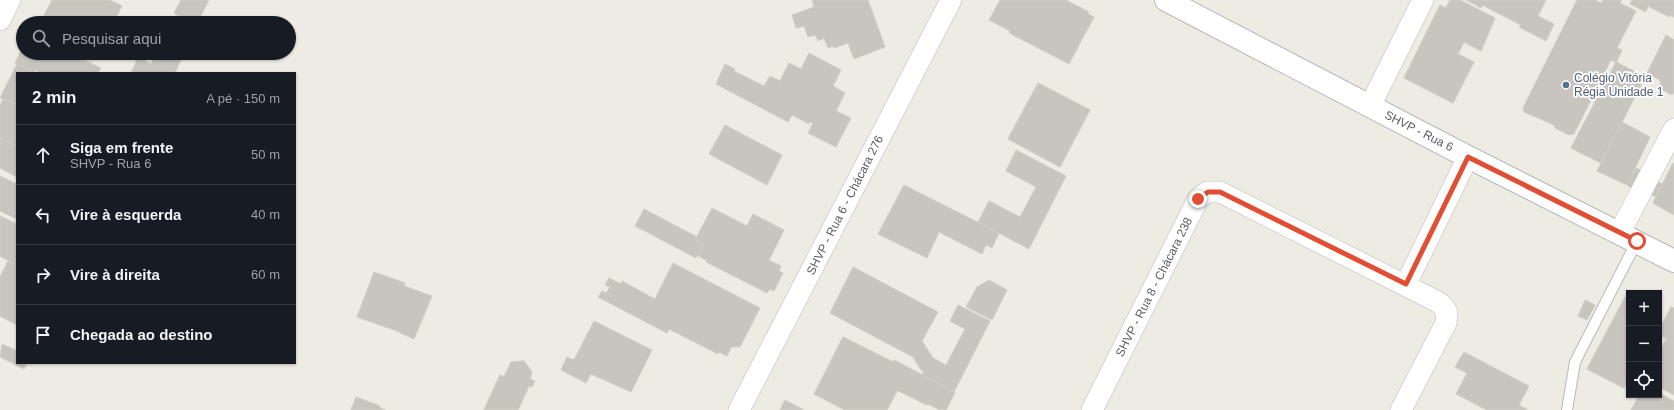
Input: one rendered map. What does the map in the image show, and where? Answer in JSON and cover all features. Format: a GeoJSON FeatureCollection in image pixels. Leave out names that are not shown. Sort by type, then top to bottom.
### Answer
{"type":"FeatureCollection","features":[{"type":"Feature","properties":{"kind":"street"},"geometry":{"type":"LineString","coordinates":[[0,20],[10,0]]}},
{"type":"Feature","properties":{"kind":"street","name":"SHVP - Rua 6 - Chácara 276"},"geometry":{"type":"LineString","coordinates":[[739,410],[951,0]]}},
{"type":"Feature","properties":{"kind":"street"},"geometry":{"type":"LineString","coordinates":[[1370,106],[1423,0]]}},
{"type":"Feature","properties":{"kind":"street","name":"SHVP - Rua 6"},"geometry":{"type":"LineString","coordinates":[[1176,2],[1468,157],[1674,260]]}},
{"type":"Feature","properties":{"kind":"street"},"geometry":{"type":"LineString","coordinates":[[1629,237],[1674,129]]}},
{"type":"Feature","properties":{"kind":"street"},"geometry":{"type":"LineString","coordinates":[[1406,284],[1468,157]]}},
{"type":"Feature","properties":{"kind":"street","name":"SHVP - Rua 8 - Chácara 238"},"geometry":{"type":"LineString","coordinates":[[1092,410],[1198,199],[1208,192],[1220,192],[1406,284],[1440,303],[1447,312],[1446,323],[1402,410]]}},
{"type":"Feature","properties":{"kind":"lane"},"geometry":{"type":"LineString","coordinates":[[1567,410],[1575,362],[1629,237]]}},
{"type":"Feature","properties":{"kind":"building"},"geometry":{"type":"Polygon","coordinates":[[[52,0],[110,0],[122,6],[117,16],[44,16],[52,0]]]}},
{"type":"Feature","properties":{"kind":"building"},"geometry":{"type":"Polygon","coordinates":[[[181,0],[209,0],[201,16],[179,16],[174,13],[181,0]]]}},
{"type":"Feature","properties":{"kind":"building"},"geometry":{"type":"Polygon","coordinates":[[[812,0],[868,0],[885,47],[854,59],[848,43],[834,48],[833,46],[828,48],[824,38],[818,41],[815,35],[808,37],[804,26],[796,28],[792,15],[814,7],[812,0]]]}},
{"type":"Feature","properties":{"kind":"building"},"geometry":{"type":"Polygon","coordinates":[[[1000,0],[1066,0],[1089,12],[1088,14],[1094,17],[1069,64],[1009,33],[1010,31],[989,20],[1000,0]]]}},
{"type":"Feature","properties":{"kind":"building"},"geometry":{"type":"Polygon","coordinates":[[[1450,0],[1460,0],[1495,18],[1481,51],[1464,42],[1458,54],[1474,62],[1453,103],[1404,78],[1440,5],[1446,8],[1450,0]]]}},
{"type":"Feature","properties":{"kind":"building"},"geometry":{"type":"Polygon","coordinates":[[[1450,0],[1460,0],[1495,18],[1481,51],[1464,42],[1458,54],[1474,62],[1453,103],[1404,78],[1440,5],[1446,8],[1450,0]]]}},
{"type":"Feature","properties":{"kind":"building"},"geometry":{"type":"Polygon","coordinates":[[[1466,0],[1546,0],[1538,16],[1554,24],[1546,41],[1519,27],[1521,25],[1482,5],[1481,8],[1466,0]]]}},
{"type":"Feature","properties":{"kind":"building","name":"Colégio Vitória Régia Unidade 1"},"geometry":{"type":"Polygon","coordinates":[[[1577,0],[1595,0],[1601,3],[1603,0],[1622,0],[1620,3],[1636,11],[1617,48],[1622,50],[1616,63],[1611,60],[1574,134],[1569,135],[1555,128],[1554,125],[1524,112],[1523,108],[1577,0]]]}},
{"type":"Feature","properties":{"kind":"building"},"geometry":{"type":"Polygon","coordinates":[[[1632,0],[1674,0],[1674,17],[1670,15],[1669,17],[1648,6],[1646,12],[1630,4],[1632,0]]]}},
{"type":"Feature","properties":{"kind":"building"},"geometry":{"type":"Polygon","coordinates":[[[1666,35],[1674,40],[1674,92],[1672,95],[1661,89],[1660,80],[1647,73],[1666,35]]]}},
{"type":"Feature","properties":{"kind":"building"},"geometry":{"type":"Polygon","coordinates":[[[809,53],[841,70],[833,86],[845,93],[836,111],[851,118],[836,147],[808,133],[813,123],[810,122],[809,124],[792,115],[788,122],[716,84],[725,64],[735,69],[734,71],[764,86],[770,76],[780,81],[789,63],[801,69],[809,53]]]}},
{"type":"Feature","properties":{"kind":"building"},"geometry":{"type":"Polygon","coordinates":[[[16,60],[84,60],[101,68],[99,72],[39,72],[35,70],[34,72],[32,72],[15,63],[16,60]]]}},
{"type":"Feature","properties":{"kind":"building"},"geometry":{"type":"Polygon","coordinates":[[[137,60],[144,60],[151,64],[153,60],[181,60],[175,72],[131,72],[137,60]]]}},
{"type":"Feature","properties":{"kind":"building"},"geometry":{"type":"Polygon","coordinates":[[[1616,62],[1645,77],[1601,163],[1571,148],[1616,62]]]}},
{"type":"Feature","properties":{"kind":"building"},"geometry":{"type":"Polygon","coordinates":[[[1616,62],[1645,77],[1601,163],[1571,148],[1616,62]]]}},
{"type":"Feature","properties":{"kind":"building"},"geometry":{"type":"Polygon","coordinates":[[[17,64],[32,71],[16,72],[16,105],[0,98],[17,64]]]}},
{"type":"Feature","properties":{"kind":"building"},"geometry":{"type":"Polygon","coordinates":[[[1038,83],[1090,110],[1060,167],[1008,139],[1038,83]]]}},
{"type":"Feature","properties":{"kind":"building"},"geometry":{"type":"Polygon","coordinates":[[[1038,83],[1090,110],[1060,167],[1008,139],[1038,83]]]}},
{"type":"Feature","properties":{"kind":"building"},"geometry":{"type":"Polygon","coordinates":[[[3,99],[16,105],[16,146],[0,138],[0,106],[3,99]]]}},
{"type":"Feature","properties":{"kind":"building"},"geometry":{"type":"Polygon","coordinates":[[[1622,122],[1650,137],[1627,185],[1597,171],[1622,122]]]}},
{"type":"Feature","properties":{"kind":"building"},"geometry":{"type":"Polygon","coordinates":[[[725,125],[782,155],[767,185],[709,154],[725,125]]]}},
{"type":"Feature","properties":{"kind":"building"},"geometry":{"type":"Polygon","coordinates":[[[0,138],[16,146],[16,176],[0,168],[0,138]]]}},
{"type":"Feature","properties":{"kind":"building"},"geometry":{"type":"Polygon","coordinates":[[[1016,150],[1066,176],[1029,249],[978,222],[989,201],[1020,217],[1036,187],[1006,171],[1016,150]]]}},
{"type":"Feature","properties":{"kind":"building"},"geometry":{"type":"Polygon","coordinates":[[[1673,163],[1674,164],[1674,215],[1653,203],[1673,163]]]}},
{"type":"Feature","properties":{"kind":"building"},"geometry":{"type":"Polygon","coordinates":[[[1673,163],[1674,164],[1674,215],[1653,203],[1673,163]]]}},
{"type":"Feature","properties":{"kind":"building"},"geometry":{"type":"Polygon","coordinates":[[[1636,168],[1643,171],[1644,175],[1662,184],[1656,197],[1638,187],[1633,189],[1627,185],[1636,168]]]}},
{"type":"Feature","properties":{"kind":"building"},"geometry":{"type":"Polygon","coordinates":[[[0,176],[16,184],[16,219],[0,211],[0,176]]]}},
{"type":"Feature","properties":{"kind":"building"},"geometry":{"type":"Polygon","coordinates":[[[904,185],[999,233],[992,248],[986,245],[982,254],[939,232],[927,258],[878,234],[904,185]]]}},
{"type":"Feature","properties":{"kind":"building"},"geometry":{"type":"Polygon","coordinates":[[[712,208],[747,226],[753,214],[784,230],[769,260],[781,266],[779,271],[783,273],[774,291],[770,289],[767,293],[706,262],[707,261],[697,255],[703,244],[695,240],[712,208]]]}},
{"type":"Feature","properties":{"kind":"building"},"geometry":{"type":"Polygon","coordinates":[[[644,209],[697,237],[695,240],[703,244],[696,258],[635,226],[644,209]]]}},
{"type":"Feature","properties":{"kind":"building"},"geometry":{"type":"Polygon","coordinates":[[[0,216],[16,224],[16,264],[0,256],[0,216]]]}},
{"type":"Feature","properties":{"kind":"building"},"geometry":{"type":"Polygon","coordinates":[[[0,216],[16,224],[16,264],[0,256],[0,216]]]}},
{"type":"Feature","properties":{"kind":"building"},"geometry":{"type":"Polygon","coordinates":[[[8,261],[16,265],[16,324],[0,316],[0,277],[8,261]]]}},
{"type":"Feature","properties":{"kind":"building"},"geometry":{"type":"Polygon","coordinates":[[[673,263],[760,308],[740,347],[731,347],[727,356],[719,352],[718,354],[669,329],[667,333],[598,297],[602,291],[606,293],[610,287],[605,285],[609,278],[621,284],[622,281],[655,299],[673,263]]]}},
{"type":"Feature","properties":{"kind":"building"},"geometry":{"type":"Polygon","coordinates":[[[853,267],[938,312],[922,341],[933,358],[946,365],[965,329],[950,321],[958,305],[990,321],[954,392],[922,375],[924,372],[921,370],[913,357],[830,313],[853,267]]]}},
{"type":"Feature","properties":{"kind":"building"},"geometry":{"type":"Polygon","coordinates":[[[374,272],[405,283],[404,286],[432,296],[414,339],[357,317],[374,272]]]}},
{"type":"Feature","properties":{"kind":"building"},"geometry":{"type":"Polygon","coordinates":[[[989,280],[1007,290],[992,320],[966,307],[977,287],[989,280]]]}},
{"type":"Feature","properties":{"kind":"building"},"geometry":{"type":"Polygon","coordinates":[[[1626,298],[1626,384],[1624,388],[1587,369],[1626,298]]]}},
{"type":"Feature","properties":{"kind":"building"},"geometry":{"type":"Polygon","coordinates":[[[1626,298],[1626,384],[1624,388],[1587,369],[1626,298]]]}},
{"type":"Feature","properties":{"kind":"building"},"geometry":{"type":"Polygon","coordinates":[[[1585,300],[1595,305],[1587,320],[1578,316],[1585,300]]]}},
{"type":"Feature","properties":{"kind":"building"},"geometry":{"type":"Polygon","coordinates":[[[1671,307],[1674,308],[1674,343],[1662,337],[1662,324],[1671,307]]]}},
{"type":"Feature","properties":{"kind":"building"},"geometry":{"type":"Polygon","coordinates":[[[594,321],[652,350],[631,392],[591,374],[586,383],[561,370],[567,357],[574,360],[594,321]]]}},
{"type":"Feature","properties":{"kind":"building"},"geometry":{"type":"Polygon","coordinates":[[[843,337],[893,362],[894,360],[955,392],[946,410],[940,410],[928,404],[927,405],[899,391],[897,391],[887,410],[845,410],[814,394],[843,337]]]}},
{"type":"Feature","properties":{"kind":"building"},"geometry":{"type":"Polygon","coordinates":[[[843,337],[893,362],[894,360],[955,392],[946,410],[940,410],[928,404],[927,405],[899,391],[897,391],[887,410],[845,410],[814,394],[843,337]]]}},
{"type":"Feature","properties":{"kind":"building"},"geometry":{"type":"Polygon","coordinates":[[[1666,339],[1674,343],[1674,395],[1662,389],[1662,347],[1666,339]]]}},
{"type":"Feature","properties":{"kind":"building"},"geometry":{"type":"Polygon","coordinates":[[[2,344],[16,351],[16,364],[26,364],[24,369],[0,357],[2,344]]]}},
{"type":"Feature","properties":{"kind":"building"},"geometry":{"type":"Polygon","coordinates":[[[1464,352],[1529,386],[1519,405],[1528,410],[1487,410],[1456,394],[1467,373],[1455,367],[1464,352]]]}},
{"type":"Feature","properties":{"kind":"building"},"geometry":{"type":"Polygon","coordinates":[[[524,361],[532,372],[530,379],[535,381],[532,387],[529,386],[518,410],[484,410],[500,375],[504,377],[511,362],[524,361]]]}},
{"type":"Feature","properties":{"kind":"building"},"geometry":{"type":"Polygon","coordinates":[[[524,361],[532,372],[530,379],[535,381],[532,387],[529,386],[518,410],[484,410],[500,375],[504,377],[511,362],[524,361]]]}},
{"type":"Feature","properties":{"kind":"building"},"geometry":{"type":"Polygon","coordinates":[[[1662,395],[1674,401],[1674,410],[1631,410],[1637,398],[1662,398],[1662,395]]]}},
{"type":"Feature","properties":{"kind":"building"},"geometry":{"type":"Polygon","coordinates":[[[356,397],[380,406],[380,408],[386,410],[351,410],[356,397]]]}},
{"type":"Feature","properties":{"kind":"building"},"geometry":{"type":"Polygon","coordinates":[[[785,400],[804,410],[780,410],[785,400]]]}},
{"type":"Feature","properties":{"kind":"place","name":"Colégio Vitória Régia Unidade 1"},"geometry":{"type":"Point","coordinates":[1566,85]}},
{"type":"Feature","properties":{"kind":"route"},"geometry":{"type":"LineString","coordinates":[[1198,199],[1208,192],[1220,192],[1406,284],[1468,157],[1637,241]]}}]}
